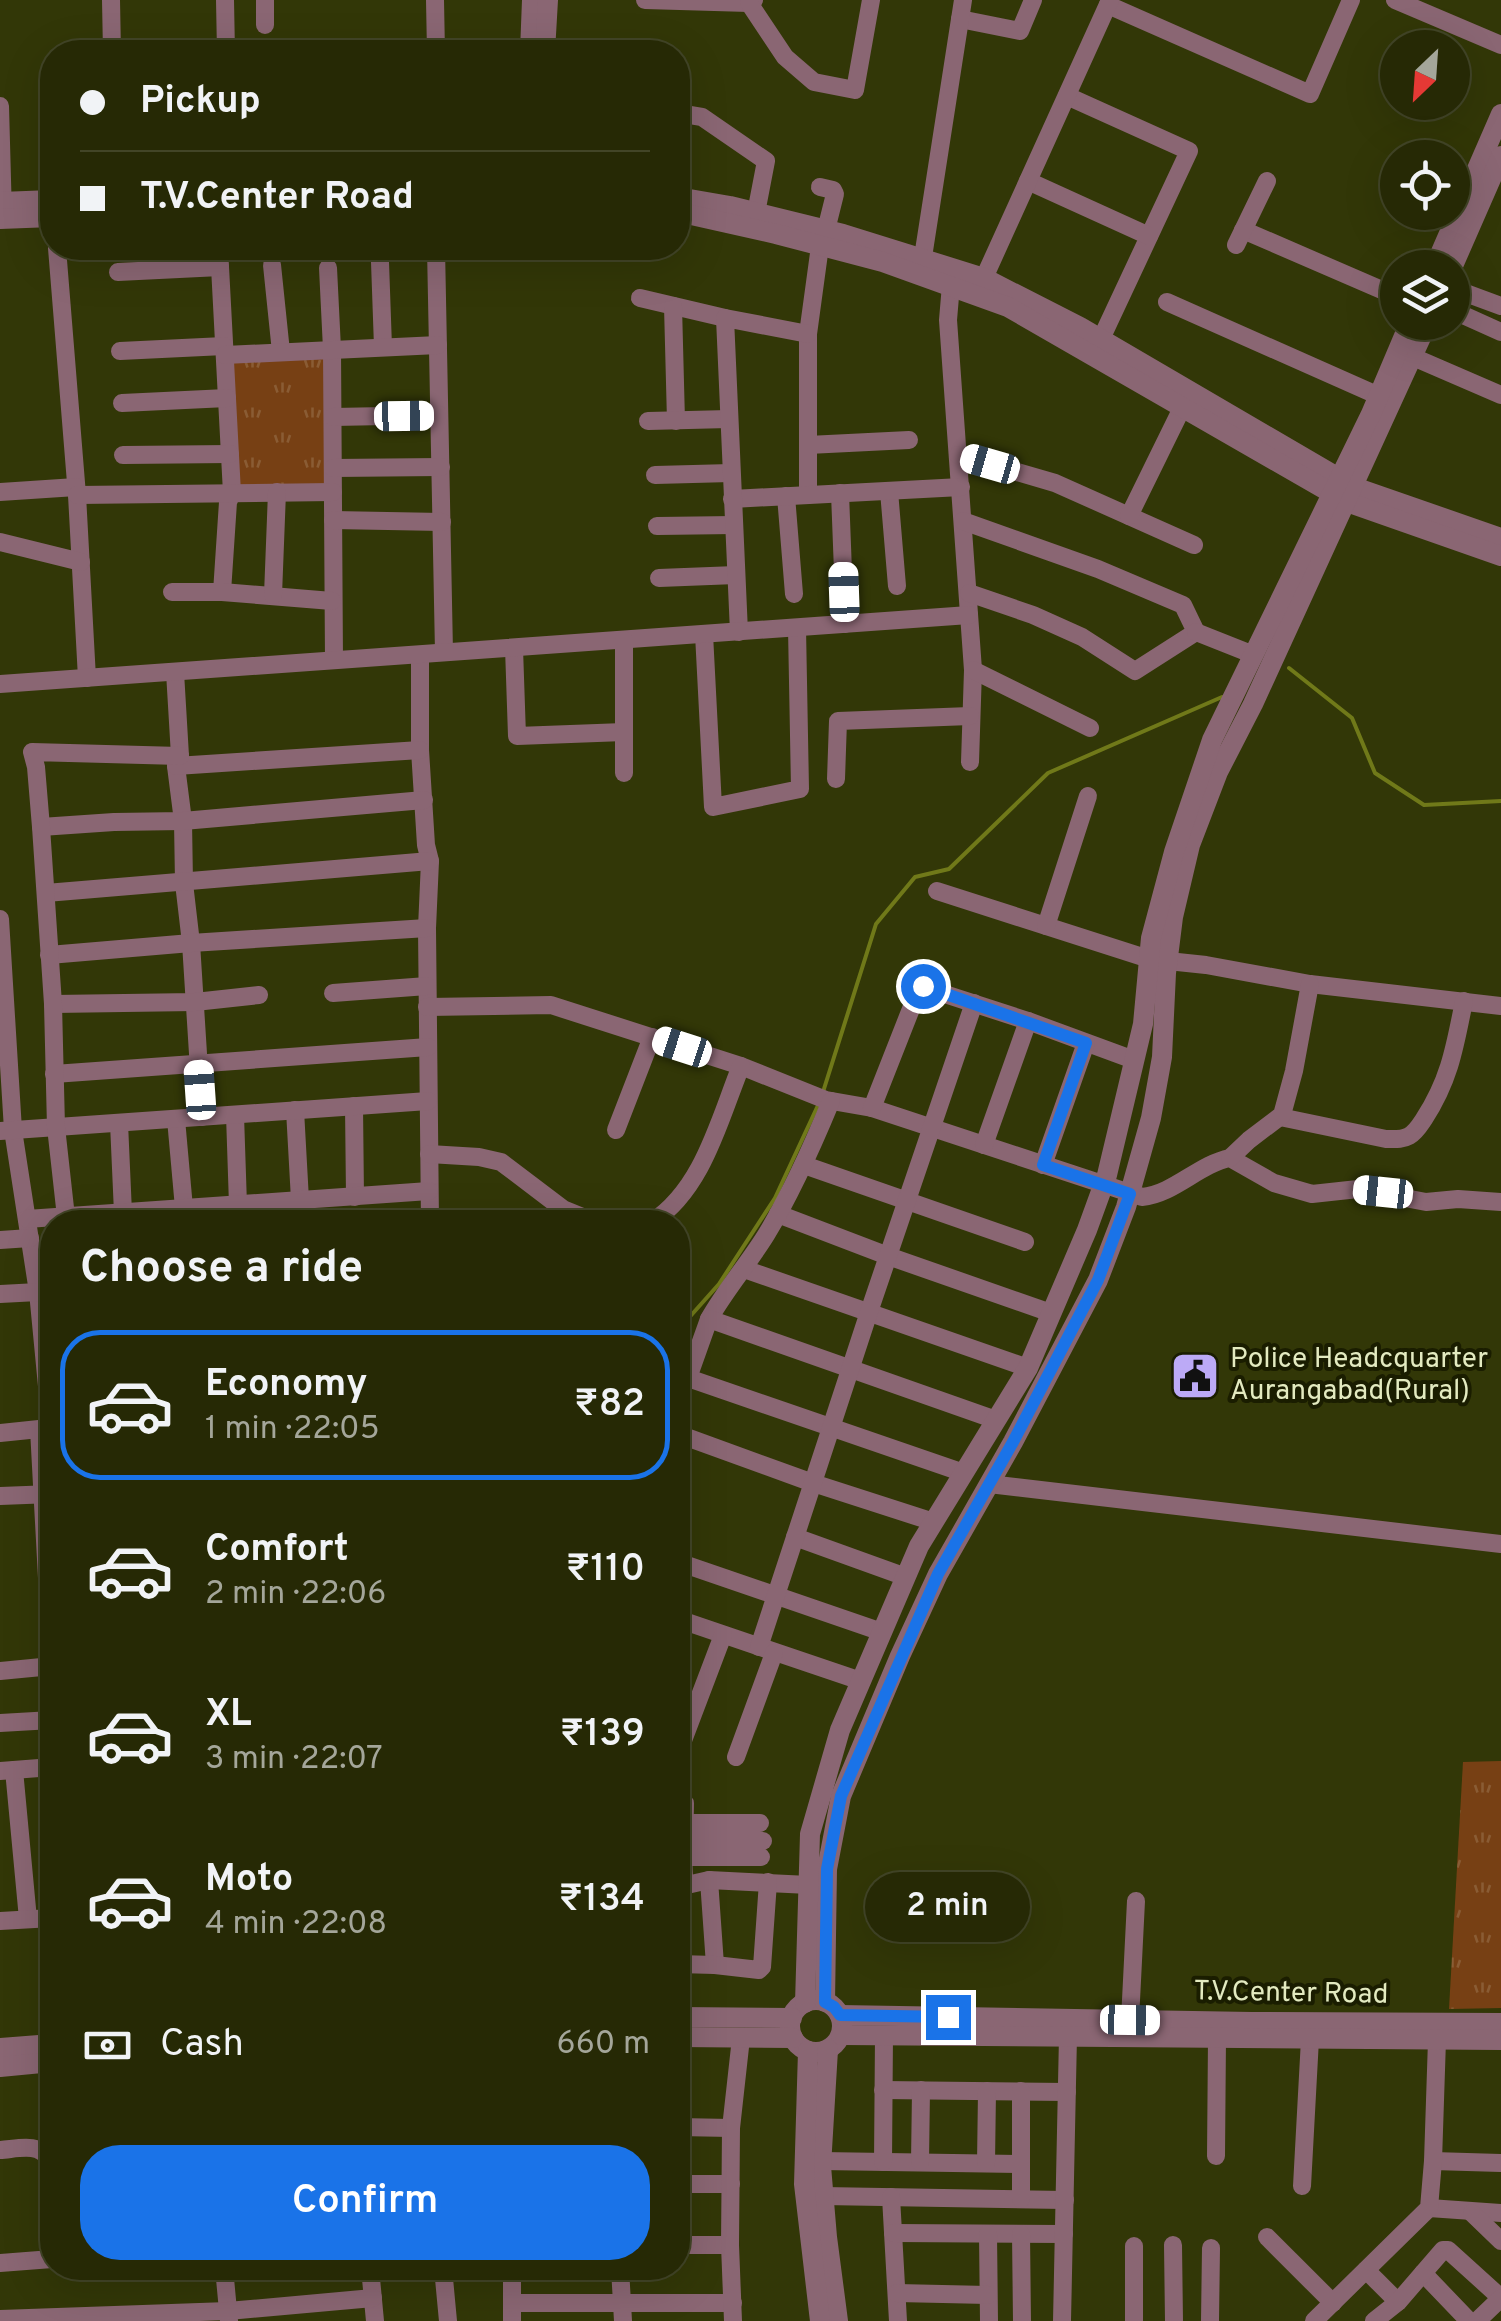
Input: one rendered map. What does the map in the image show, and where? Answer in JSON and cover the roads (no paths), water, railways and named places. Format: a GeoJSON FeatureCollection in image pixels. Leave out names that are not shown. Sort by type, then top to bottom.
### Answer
{"type":"FeatureCollection","features":[{"type":"Feature","properties":{"kind":"street"},"geometry":{"type":"LineString","coordinates":[[111,0],[112,40]]}},
{"type":"Feature","properties":{"kind":"street"},"geometry":{"type":"LineString","coordinates":[[225,0],[226,40]]}},
{"type":"Feature","properties":{"kind":"street"},"geometry":{"type":"LineString","coordinates":[[265,0],[266,25]]}},
{"type":"Feature","properties":{"kind":"street"},"geometry":{"type":"LineString","coordinates":[[434,0],[436,40]]}},
{"type":"Feature","properties":{"kind":"street"},"geometry":{"type":"LineString","coordinates":[[530,40],[532,0]]}},
{"type":"Feature","properties":{"kind":"street"},"geometry":{"type":"LineString","coordinates":[[546,40],[548,0]]}},
{"type":"Feature","properties":{"kind":"street"},"geometry":{"type":"LineString","coordinates":[[646,0],[747,1],[785,57],[814,82],[855,90],[871,0]]}},
{"type":"Feature","properties":{"kind":"street"},"geometry":{"type":"LineString","coordinates":[[921,267],[962,9],[1020,30],[1033,0]]}},
{"type":"Feature","properties":{"kind":"street"},"geometry":{"type":"LineString","coordinates":[[984,278],[1109,3],[1310,94],[1350,0]]}},
{"type":"Feature","properties":{"kind":"street"},"geometry":{"type":"LineString","coordinates":[[1395,0],[1501,45]]}},
{"type":"Feature","properties":{"kind":"street"},"geometry":{"type":"LineString","coordinates":[[1067,96],[1189,152],[1101,339]]}},
{"type":"Feature","properties":{"kind":"street"},"geometry":{"type":"LineString","coordinates":[[0,106],[2,211]]}},
{"type":"Feature","properties":{"kind":"street"},"geometry":{"type":"LineString","coordinates":[[1442,250],[1501,114]]}},
{"type":"Feature","properties":{"kind":"street"},"geometry":{"type":"LineString","coordinates":[[690,115],[702,117],[766,160],[756,212]]}},
{"type":"Feature","properties":{"kind":"street"},"geometry":{"type":"LineString","coordinates":[[1460,250],[1501,156]]}},
{"type":"Feature","properties":{"kind":"street"},"geometry":{"type":"LineString","coordinates":[[1267,180],[1240,238],[1380,291]]}},
{"type":"Feature","properties":{"kind":"street"},"geometry":{"type":"LineString","coordinates":[[1028,181],[1149,236]]}},
{"type":"Feature","properties":{"kind":"street"},"geometry":{"type":"LineString","coordinates":[[808,495],[808,334],[823,238],[835,194],[820,187]]}},
{"type":"Feature","properties":{"kind":"street"},"geometry":{"type":"LineString","coordinates":[[690,199],[756,212],[882,262],[921,267],[952,277],[1182,408],[1343,491],[1501,556]]}},
{"type":"Feature","properties":{"kind":"street"},"geometry":{"type":"LineString","coordinates":[[2,211],[40,203]]}},
{"type":"Feature","properties":{"kind":"street"},"geometry":{"type":"LineString","coordinates":[[2,211],[40,216]]}},
{"type":"Feature","properties":{"kind":"street"},"geometry":{"type":"LineString","coordinates":[[690,214],[823,238]]}},
{"type":"Feature","properties":{"kind":"street"},"geometry":{"type":"LineString","coordinates":[[58,260],[87,678]]}},
{"type":"Feature","properties":{"kind":"street"},"geometry":{"type":"LineString","coordinates":[[118,272],[200,260]]}},
{"type":"Feature","properties":{"kind":"street"},"geometry":{"type":"LineString","coordinates":[[220,260],[232,493],[228,502],[222,592]]}},
{"type":"Feature","properties":{"kind":"street"},"geometry":{"type":"LineString","coordinates":[[436,260],[444,652]]}},
{"type":"Feature","properties":{"kind":"street"},"geometry":{"type":"LineString","coordinates":[[380,262],[383,347]]}},
{"type":"Feature","properties":{"kind":"street"},"geometry":{"type":"LineString","coordinates":[[272,265],[281,352]]}},
{"type":"Feature","properties":{"kind":"street"},"geometry":{"type":"LineString","coordinates":[[328,268],[334,660]]}},
{"type":"Feature","properties":{"kind":"street"},"geometry":{"type":"LineString","coordinates":[[952,277],[984,278],[1101,339],[1343,491],[1501,538]]}},
{"type":"Feature","properties":{"kind":"street"},"geometry":{"type":"LineString","coordinates":[[952,277],[948,320],[973,670],[970,762]]}},
{"type":"Feature","properties":{"kind":"street"},"geometry":{"type":"LineString","coordinates":[[1470,295],[1501,306]]}},
{"type":"Feature","properties":{"kind":"street"},"geometry":{"type":"LineString","coordinates":[[640,298],[808,334]]}},
{"type":"Feature","properties":{"kind":"street"},"geometry":{"type":"LineString","coordinates":[[1167,302],[1378,396]]}},
{"type":"Feature","properties":{"kind":"street"},"geometry":{"type":"LineString","coordinates":[[673,306],[676,420]]}},
{"type":"Feature","properties":{"kind":"street"},"geometry":{"type":"LineString","coordinates":[[725,318],[739,632]]}},
{"type":"Feature","properties":{"kind":"street"},"geometry":{"type":"LineString","coordinates":[[1470,318],[1501,332]]}},
{"type":"Feature","properties":{"kind":"street"},"geometry":{"type":"LineString","coordinates":[[838,2321],[823,2196],[810,1834],[840,1730],[919,1546],[1028,1368],[1103,1185],[1190,844],[1343,491],[1402,340]]}},
{"type":"Feature","properties":{"kind":"street"},"geometry":{"type":"LineString","coordinates":[[820,2321],[804,2184],[827,1869],[841,1796],[938,1574],[1098,1280],[1130,1194],[1151,1118],[1162,1057],[1158,959],[1150,938],[1194,792],[1212,740],[1254,654],[1420,340]]}},
{"type":"Feature","properties":{"kind":"street"},"geometry":{"type":"LineString","coordinates":[[120,351],[281,352],[438,345]]}},
{"type":"Feature","properties":{"kind":"street"},"geometry":{"type":"LineString","coordinates":[[1412,356],[1501,395]]}},
{"type":"Feature","properties":{"kind":"street"},"geometry":{"type":"LineString","coordinates":[[122,403],[227,398]]}},
{"type":"Feature","properties":{"kind":"street"},"geometry":{"type":"LineString","coordinates":[[1129,516],[1182,408]]}},
{"type":"Feature","properties":{"kind":"street"},"geometry":{"type":"LineString","coordinates":[[332,417],[440,415]]}},
{"type":"Feature","properties":{"kind":"street"},"geometry":{"type":"LineString","coordinates":[[648,422],[729,419]]}},
{"type":"Feature","properties":{"kind":"street"},"geometry":{"type":"LineString","coordinates":[[808,444],[909,440]]}},
{"type":"Feature","properties":{"kind":"street"},"geometry":{"type":"LineString","coordinates":[[123,456],[230,454]]}},
{"type":"Feature","properties":{"kind":"street"},"geometry":{"type":"LineString","coordinates":[[958,455],[1055,484],[1194,545]]}},
{"type":"Feature","properties":{"kind":"street"},"geometry":{"type":"LineString","coordinates":[[333,468],[441,467]]}},
{"type":"Feature","properties":{"kind":"street"},"geometry":{"type":"LineString","coordinates":[[655,475],[731,472]]}},
{"type":"Feature","properties":{"kind":"street"},"geometry":{"type":"LineString","coordinates":[[732,499],[960,487]]}},
{"type":"Feature","properties":{"kind":"street"},"geometry":{"type":"LineString","coordinates":[[889,491],[897,586]]}},
{"type":"Feature","properties":{"kind":"street"},"geometry":{"type":"LineString","coordinates":[[0,492],[333,492]]}},
{"type":"Feature","properties":{"kind":"street"},"geometry":{"type":"LineString","coordinates":[[272,595],[277,492]]}},
{"type":"Feature","properties":{"kind":"street"},"geometry":{"type":"LineString","coordinates":[[840,494],[845,624]]}},
{"type":"Feature","properties":{"kind":"street"},"geometry":{"type":"LineString","coordinates":[[786,496],[794,594]]}},
{"type":"Feature","properties":{"kind":"street"},"geometry":{"type":"LineString","coordinates":[[333,520],[442,522]]}},
{"type":"Feature","properties":{"kind":"street"},"geometry":{"type":"LineString","coordinates":[[963,521],[1183,604],[1196,632],[1254,654]]}},
{"type":"Feature","properties":{"kind":"street"},"geometry":{"type":"LineString","coordinates":[[657,526],[734,525]]}},
{"type":"Feature","properties":{"kind":"street"},"geometry":{"type":"LineString","coordinates":[[0,542],[81,562]]}},
{"type":"Feature","properties":{"kind":"street"},"geometry":{"type":"LineString","coordinates":[[659,578],[736,575]]}},
{"type":"Feature","properties":{"kind":"street"},"geometry":{"type":"LineString","coordinates":[[172,592],[332,600]]}},
{"type":"Feature","properties":{"kind":"street"},"geometry":{"type":"LineString","coordinates":[[968,593],[1082,637],[1135,671],[1196,632]]}},
{"type":"Feature","properties":{"kind":"street"},"geometry":{"type":"LineString","coordinates":[[0,684],[969,615]]}},
{"type":"Feature","properties":{"kind":"street"},"geometry":{"type":"LineString","coordinates":[[704,634],[713,807],[800,789],[797,628]]}},
{"type":"Feature","properties":{"kind":"street"},"geometry":{"type":"LineString","coordinates":[[624,640],[624,773]]}},
{"type":"Feature","properties":{"kind":"street"},"geometry":{"type":"LineString","coordinates":[[514,648],[518,736],[624,732]]}},
{"type":"Feature","properties":{"kind":"street"},"geometry":{"type":"LineString","coordinates":[[420,655],[420,750],[430,861],[430,1210]]}},
{"type":"Feature","properties":{"kind":"street"},"geometry":{"type":"LineString","coordinates":[[973,670],[1090,728]]}},
{"type":"Feature","properties":{"kind":"street"},"geometry":{"type":"LineString","coordinates":[[175,672],[184,882],[202,1117]]}},
{"type":"Feature","properties":{"kind":"street"},"geometry":{"type":"LineString","coordinates":[[836,779],[838,721],[970,716]]}},
{"type":"Feature","properties":{"kind":"street"},"geometry":{"type":"LineString","coordinates":[[65,1210],[56,1127],[42,827],[32,752],[178,761],[420,750]]}},
{"type":"Feature","properties":{"kind":"street"},"geometry":{"type":"LineString","coordinates":[[1046,926],[1088,796]]}},
{"type":"Feature","properties":{"kind":"street"},"geometry":{"type":"LineString","coordinates":[[42,827],[183,822],[424,800]]}},
{"type":"Feature","properties":{"kind":"street"},"geometry":{"type":"LineString","coordinates":[[46,893],[430,861]]}},
{"type":"Feature","properties":{"kind":"street"},"geometry":{"type":"LineString","coordinates":[[936,891],[1158,959],[1310,984],[1501,1006]]}},
{"type":"Feature","properties":{"kind":"street"},"geometry":{"type":"LineString","coordinates":[[0,919],[7,1130],[29,1228],[40,1322]]}},
{"type":"Feature","properties":{"kind":"street"},"geometry":{"type":"LineString","coordinates":[[49,954],[427,928]]}},
{"type":"Feature","properties":{"kind":"street"},"geometry":{"type":"LineString","coordinates":[[428,1007],[551,1005],[741,1066],[824,1099],[872,1108],[1142,1197],[1153,1196],[1230,1158],[1280,1117],[1294,1070],[1310,984]]}},
{"type":"Feature","properties":{"kind":"street"},"geometry":{"type":"LineString","coordinates":[[333,993],[427,986]]}},
{"type":"Feature","properties":{"kind":"street"},"geometry":{"type":"LineString","coordinates":[[872,1108],[918,987],[923,986],[1134,1060]]}},
{"type":"Feature","properties":{"kind":"street"},"geometry":{"type":"LineString","coordinates":[[53,1004],[195,1002],[258,995]]}},
{"type":"Feature","properties":{"kind":"street"},"geometry":{"type":"LineString","coordinates":[[1280,1117],[1386,1139],[1409,1136],[1436,1100],[1450,1068],[1464,1001]]}},
{"type":"Feature","properties":{"kind":"street"},"geometry":{"type":"LineString","coordinates":[[736,1757],[766,1650],[776,1596],[974,1003]]}},
{"type":"Feature","properties":{"kind":"street"},"geometry":{"type":"LineString","coordinates":[[984,1145],[1028,1022]]}},
{"type":"Feature","properties":{"kind":"street"},"geometry":{"type":"LineString","coordinates":[[616,1130],[652,1038]]}},
{"type":"Feature","properties":{"kind":"street"},"geometry":{"type":"LineString","coordinates":[[1043,1165],[1086,1043]]}},
{"type":"Feature","properties":{"kind":"street"},"geometry":{"type":"LineString","coordinates":[[54,1074],[428,1047]]}},
{"type":"Feature","properties":{"kind":"street"},"geometry":{"type":"LineString","coordinates":[[670,1210],[702,1163],[741,1066]]}},
{"type":"Feature","properties":{"kind":"street"},"geometry":{"type":"LineString","coordinates":[[690,1372],[709,1319],[724,1292],[744,1270],[804,1165],[824,1099]]}},
{"type":"Feature","properties":{"kind":"street"},"geometry":{"type":"LineString","coordinates":[[7,1130],[428,1101]]}},
{"type":"Feature","properties":{"kind":"street"},"geometry":{"type":"LineString","coordinates":[[354,1106],[355,1196]]}},
{"type":"Feature","properties":{"kind":"street"},"geometry":{"type":"LineString","coordinates":[[295,1110],[300,1200]]}},
{"type":"Feature","properties":{"kind":"street"},"geometry":{"type":"LineString","coordinates":[[235,1115],[238,1205]]}},
{"type":"Feature","properties":{"kind":"street"},"geometry":{"type":"LineString","coordinates":[[176,1118],[184,1208]]}},
{"type":"Feature","properties":{"kind":"street"},"geometry":{"type":"LineString","coordinates":[[118,1123],[123,1210]]}},
{"type":"Feature","properties":{"kind":"street"},"geometry":{"type":"LineString","coordinates":[[429,1154],[500,1162],[565,1210]]}},
{"type":"Feature","properties":{"kind":"street"},"geometry":{"type":"LineString","coordinates":[[1230,1158],[1274,1183],[1312,1194],[1358,1189],[1426,1202],[1501,1202]]}},
{"type":"Feature","properties":{"kind":"street"},"geometry":{"type":"LineString","coordinates":[[804,1165],[1025,1242]]}},
{"type":"Feature","properties":{"kind":"street"},"geometry":{"type":"LineString","coordinates":[[154,1210],[430,1192]]}},
{"type":"Feature","properties":{"kind":"street"},"geometry":{"type":"LineString","coordinates":[[778,1214],[1052,1313]]}},
{"type":"Feature","properties":{"kind":"street"},"geometry":{"type":"LineString","coordinates":[[0,1240],[40,1224]]}},
{"type":"Feature","properties":{"kind":"street"},"geometry":{"type":"LineString","coordinates":[[744,1270],[1028,1368]]}},
{"type":"Feature","properties":{"kind":"street"},"geometry":{"type":"LineString","coordinates":[[0,1294],[38,1292]]}},
{"type":"Feature","properties":{"kind":"street"},"geometry":{"type":"LineString","coordinates":[[709,1319],[996,1420]]}},
{"type":"Feature","properties":{"kind":"street"},"geometry":{"type":"LineString","coordinates":[[690,1379],[964,1473]]}},
{"type":"Feature","properties":{"kind":"street"},"geometry":{"type":"LineString","coordinates":[[0,1432],[40,1429]]}},
{"type":"Feature","properties":{"kind":"street"},"geometry":{"type":"LineString","coordinates":[[690,1438],[934,1522]]}},
{"type":"Feature","properties":{"kind":"street"},"geometry":{"type":"LineString","coordinates":[[989,1484],[1501,1544]]}},
{"type":"Feature","properties":{"kind":"street"},"geometry":{"type":"LineString","coordinates":[[0,1496],[40,1494]]}},
{"type":"Feature","properties":{"kind":"street"},"geometry":{"type":"LineString","coordinates":[[795,1537],[906,1577]]}},
{"type":"Feature","properties":{"kind":"street"},"geometry":{"type":"LineString","coordinates":[[690,1566],[882,1632]]}},
{"type":"Feature","properties":{"kind":"street"},"geometry":{"type":"LineString","coordinates":[[690,1623],[861,1682]]}},
{"type":"Feature","properties":{"kind":"street"},"geometry":{"type":"LineString","coordinates":[[690,1722],[723,1635]]}},
{"type":"Feature","properties":{"kind":"street"},"geometry":{"type":"LineString","coordinates":[[0,1671],[40,1669]]}},
{"type":"Feature","properties":{"kind":"street"},"geometry":{"type":"LineString","coordinates":[[0,1723],[40,1721]]}},
{"type":"Feature","properties":{"kind":"street"},"geometry":{"type":"LineString","coordinates":[[28,1919],[7,1771],[40,1768]]}},
{"type":"Feature","properties":{"kind":"street"},"geometry":{"type":"LineString","coordinates":[[690,1840],[762,1841]]}},
{"type":"Feature","properties":{"kind":"street"},"geometry":{"type":"LineString","coordinates":[[690,1884],[709,1880],[809,1885]]}},
{"type":"Feature","properties":{"kind":"street"},"geometry":{"type":"LineString","coordinates":[[709,1880],[715,1965]]}},
{"type":"Feature","properties":{"kind":"street"},"geometry":{"type":"LineString","coordinates":[[690,1964],[762,1968],[768,1882]]}},
{"type":"Feature","properties":{"kind":"street"},"geometry":{"type":"LineString","coordinates":[[1130,2020],[1136,1901]]}},
{"type":"Feature","properties":{"kind":"street"},"geometry":{"type":"LineString","coordinates":[[0,1921],[40,1918]]}},
{"type":"Feature","properties":{"kind":"street","name":"T.V.Center Road"},"geometry":{"type":"LineString","coordinates":[[690,2018],[884,2035],[1501,2040]]}},
{"type":"Feature","properties":{"kind":"street","name":"T.V.Center Road"},"geometry":{"type":"LineString","coordinates":[[690,2037],[741,2038],[816,2026],[1130,2020],[1501,2024]]}},
{"type":"Feature","properties":{"kind":"street"},"geometry":{"type":"LineString","coordinates":[[884,2035],[884,2162]]}},
{"type":"Feature","properties":{"kind":"street"},"geometry":{"type":"LineString","coordinates":[[1062,2321],[1068,2036]]}},
{"type":"Feature","properties":{"kind":"street"},"geometry":{"type":"LineString","coordinates":[[512,2280],[512,2312],[733,2312],[731,2128],[741,2038]]}},
{"type":"Feature","properties":{"kind":"street"},"geometry":{"type":"LineString","coordinates":[[1216,2156],[1217,2038]]}},
{"type":"Feature","properties":{"kind":"street"},"geometry":{"type":"LineString","coordinates":[[1302,2186],[1310,2038]]}},
{"type":"Feature","properties":{"kind":"street"},"geometry":{"type":"LineString","coordinates":[[1314,2321],[1429,2208],[1438,2040]]}},
{"type":"Feature","properties":{"kind":"street"},"geometry":{"type":"LineString","coordinates":[[0,2048],[40,2045]]}},
{"type":"Feature","properties":{"kind":"street"},"geometry":{"type":"LineString","coordinates":[[0,2067],[40,2063]]}},
{"type":"Feature","properties":{"kind":"street"},"geometry":{"type":"LineString","coordinates":[[884,2090],[1067,2092]]}},
{"type":"Feature","properties":{"kind":"street"},"geometry":{"type":"LineString","coordinates":[[920,2162],[921,2090]]}},
{"type":"Feature","properties":{"kind":"street"},"geometry":{"type":"LineString","coordinates":[[986,2091],[986,2164]]}},
{"type":"Feature","properties":{"kind":"street"},"geometry":{"type":"LineString","coordinates":[[1021,2091],[1021,2199]]}},
{"type":"Feature","properties":{"kind":"street"},"geometry":{"type":"LineString","coordinates":[[690,2128],[731,2128]]}},
{"type":"Feature","properties":{"kind":"street"},"geometry":{"type":"LineString","coordinates":[[0,2150],[34,2147],[40,2150]]}},
{"type":"Feature","properties":{"kind":"street"},"geometry":{"type":"LineString","coordinates":[[821,2161],[1021,2164]]}},
{"type":"Feature","properties":{"kind":"street"},"geometry":{"type":"LineString","coordinates":[[1433,2161],[1501,2163]]}},
{"type":"Feature","properties":{"kind":"street"},"geometry":{"type":"LineString","coordinates":[[690,2184],[731,2184]]}},
{"type":"Feature","properties":{"kind":"street"},"geometry":{"type":"LineString","coordinates":[[823,2196],[1064,2200]]}},
{"type":"Feature","properties":{"kind":"street"},"geometry":{"type":"LineString","coordinates":[[891,2197],[898,2321]]}},
{"type":"Feature","properties":{"kind":"street"},"geometry":{"type":"LineString","coordinates":[[1429,2208],[1501,2214]]}},
{"type":"Feature","properties":{"kind":"street"},"geometry":{"type":"LineString","coordinates":[[1472,2213],[1501,2241]]}},
{"type":"Feature","properties":{"kind":"street"},"geometry":{"type":"LineString","coordinates":[[893,2233],[1064,2234]]}},
{"type":"Feature","properties":{"kind":"street"},"geometry":{"type":"LineString","coordinates":[[988,2234],[988,2321]]}},
{"type":"Feature","properties":{"kind":"street"},"geometry":{"type":"LineString","coordinates":[[1022,2234],[1022,2321]]}},
{"type":"Feature","properties":{"kind":"street"},"geometry":{"type":"LineString","coordinates":[[1267,2237],[1333,2303]]}},
{"type":"Feature","properties":{"kind":"street"},"geometry":{"type":"LineString","coordinates":[[690,2246],[730,2245]]}},
{"type":"Feature","properties":{"kind":"street"},"geometry":{"type":"LineString","coordinates":[[1134,2246],[1134,2321]]}},
{"type":"Feature","properties":{"kind":"street"},"geometry":{"type":"LineString","coordinates":[[1173,2246],[1174,2321]]}},
{"type":"Feature","properties":{"kind":"street"},"geometry":{"type":"LineString","coordinates":[[1210,2321],[1212,2248]]}},
{"type":"Feature","properties":{"kind":"street"},"geometry":{"type":"LineString","coordinates":[[1374,2321],[1443,2250],[1448,2250],[1501,2298],[1477,2321]]}},
{"type":"Feature","properties":{"kind":"street"},"geometry":{"type":"LineString","coordinates":[[0,2263],[40,2260]]}},
{"type":"Feature","properties":{"kind":"street"},"geometry":{"type":"LineString","coordinates":[[1366,2270],[1404,2321]]}},
{"type":"Feature","properties":{"kind":"street"},"geometry":{"type":"LineString","coordinates":[[1423,2273],[1469,2321]]}},
{"type":"Feature","properties":{"kind":"street"},"geometry":{"type":"LineString","coordinates":[[225,2280],[228,2316]]}},
{"type":"Feature","properties":{"kind":"street"},"geometry":{"type":"LineString","coordinates":[[371,2280],[375,2321]]}},
{"type":"Feature","properties":{"kind":"street"},"geometry":{"type":"LineString","coordinates":[[444,2280],[448,2321]]}},
{"type":"Feature","properties":{"kind":"street"},"geometry":{"type":"LineString","coordinates":[[621,2280],[623,2312]]}},
{"type":"Feature","properties":{"kind":"street"},"geometry":{"type":"LineString","coordinates":[[896,2293],[988,2295]]}},
{"type":"Feature","properties":{"kind":"street"},"geometry":{"type":"LineString","coordinates":[[0,2319],[228,2316],[373,2298]]}},
{"type":"Feature","properties":{"kind":"waterway"},"geometry":{"type":"LineString","coordinates":[[1289,668],[1352,718],[1375,773],[1424,805],[1501,801]]}},
{"type":"Feature","properties":{"kind":"waterway"},"geometry":{"type":"LineString","coordinates":[[823,1092],[876,924],[915,877],[949,869],[1048,773],[1222,697]]}},
{"type":"Feature","properties":{"kind":"waterway"},"geometry":{"type":"LineString","coordinates":[[690,1317],[719,1284],[775,1198],[820,1101]]}},
{"type":"Feature","properties":{"kind":"place","name":"Police Headcquarter Aurangabad(Rural)"},"geometry":{"type":"Point","coordinates":[1195,1376]}}]}
